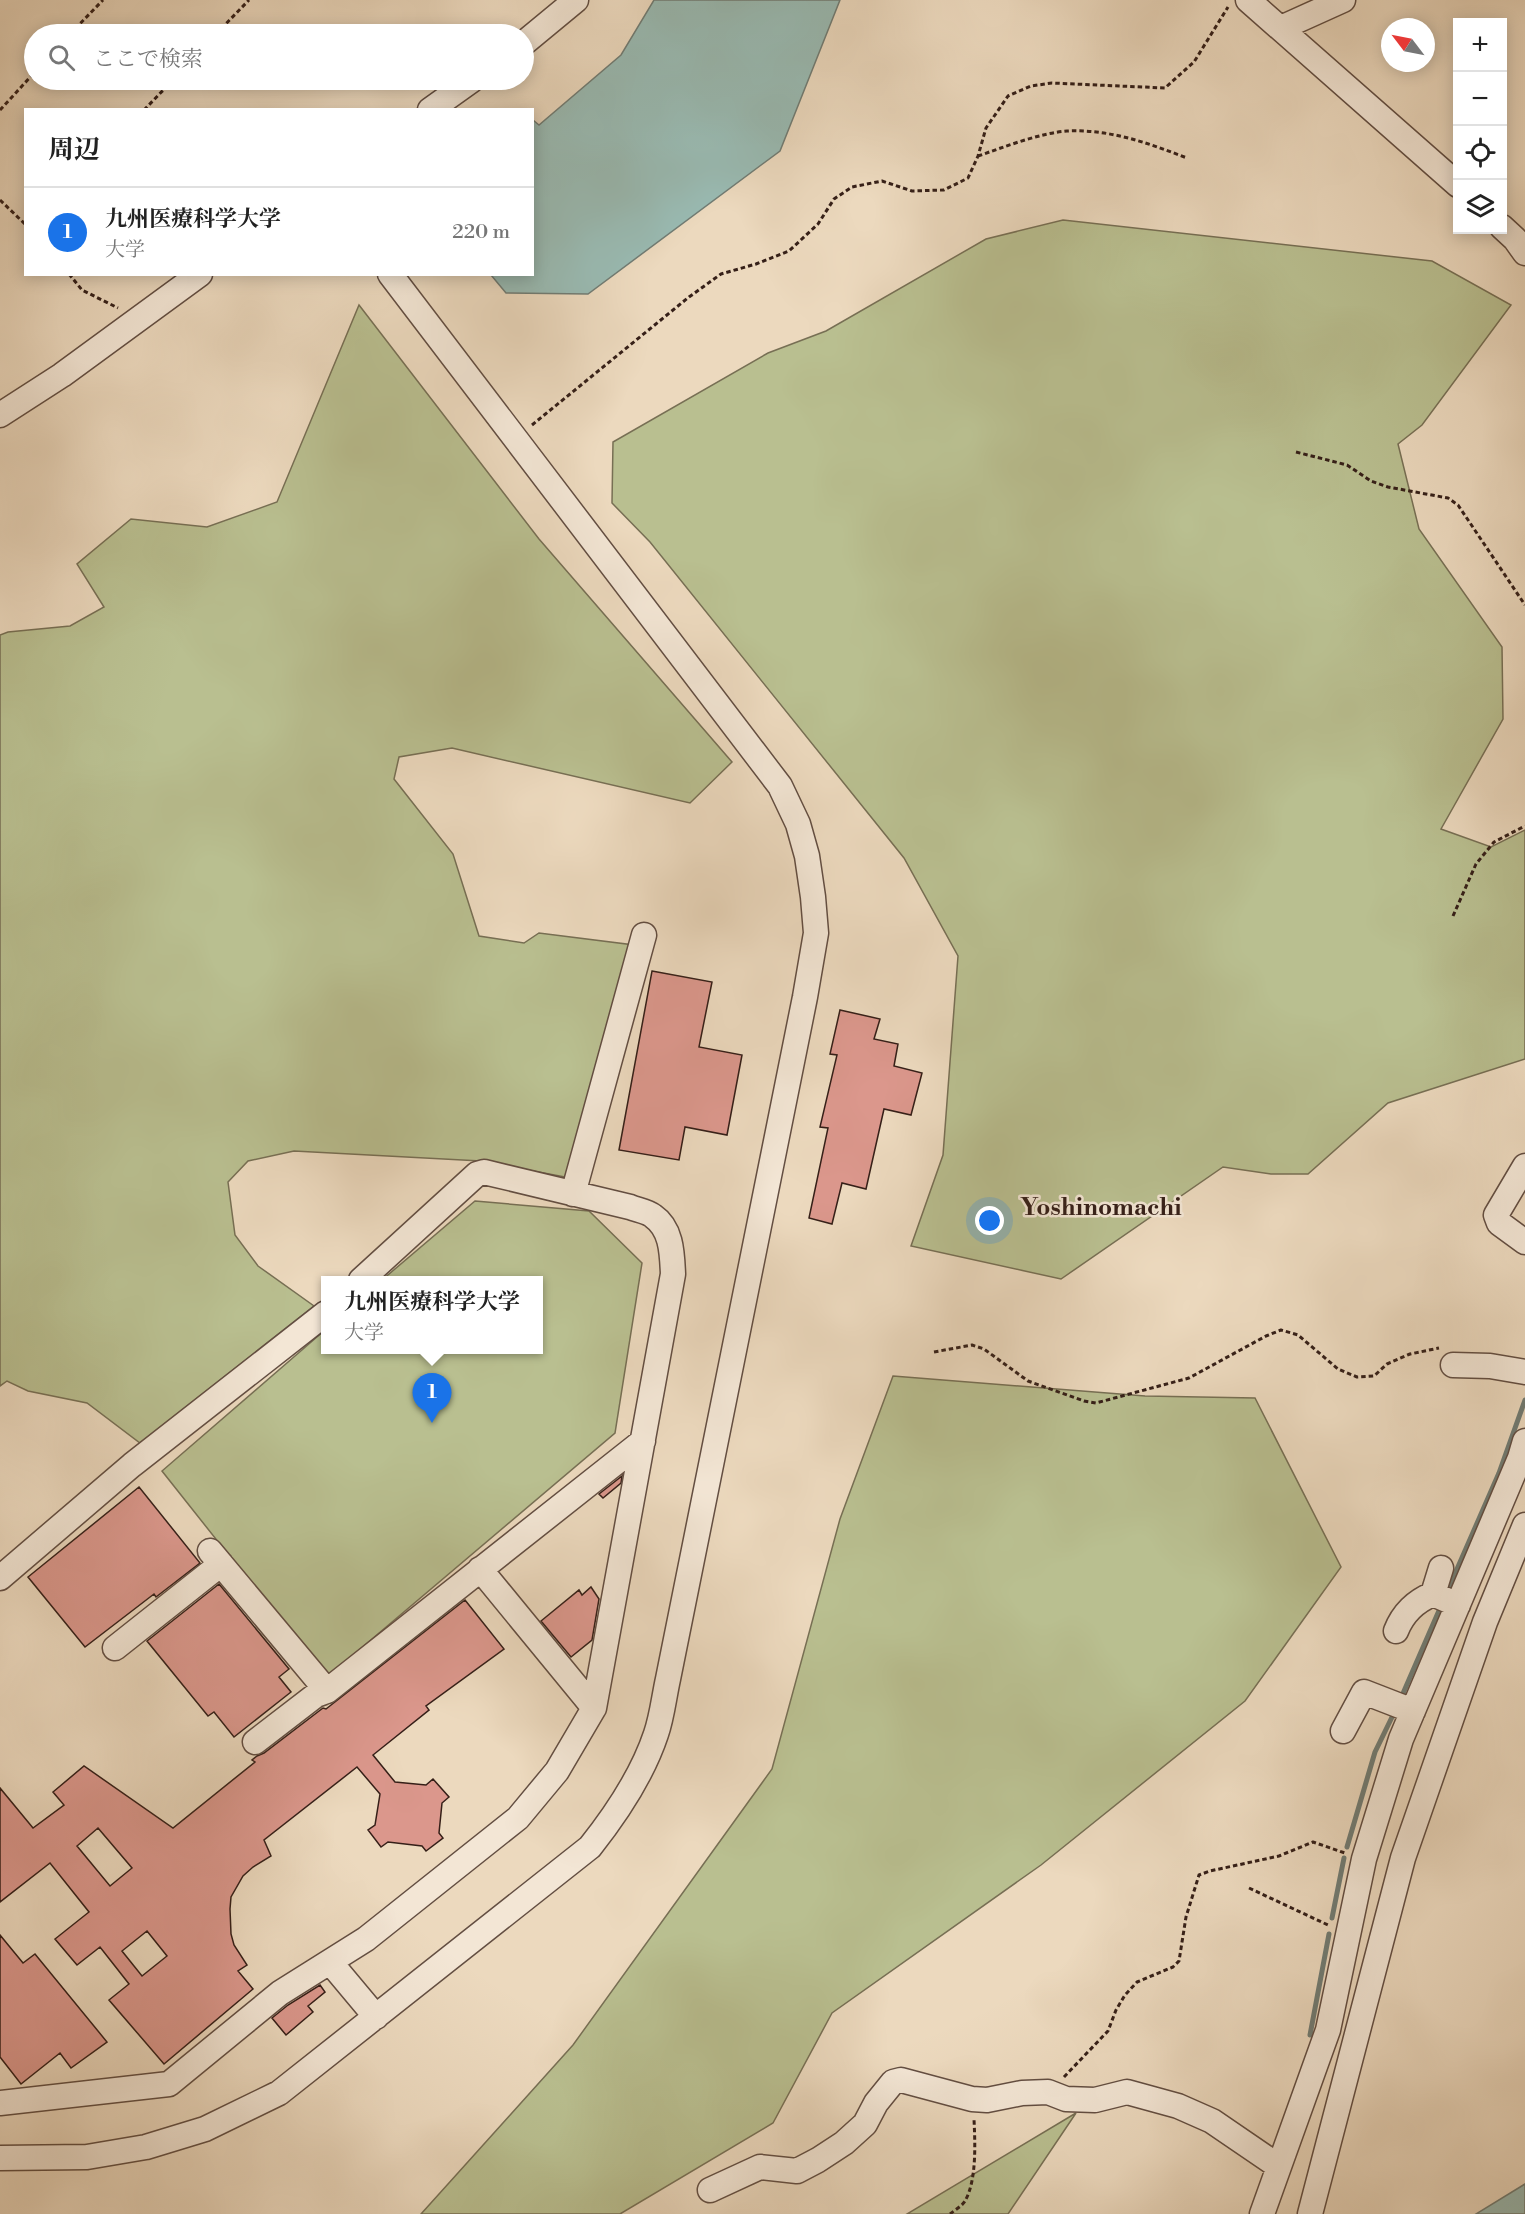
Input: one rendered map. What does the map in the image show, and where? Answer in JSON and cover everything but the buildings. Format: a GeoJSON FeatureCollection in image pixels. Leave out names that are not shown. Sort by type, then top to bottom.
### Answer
{"type":"FeatureCollection","features":[{"type":"Feature","properties":{"kind":"street"},"geometry":{"type":"LineString","coordinates":[[534,35],[576,0]]}},
{"type":"Feature","properties":{"kind":"street"},"geometry":{"type":"LineString","coordinates":[[1248,0],[1453,181]]}},
{"type":"Feature","properties":{"kind":"street"},"geometry":{"type":"LineString","coordinates":[[1281,28],[1343,0]]}},
{"type":"Feature","properties":{"kind":"street"},"geometry":{"type":"LineString","coordinates":[[433,108],[458,90]]}},
{"type":"Feature","properties":{"kind":"street"},"geometry":{"type":"LineString","coordinates":[[1507,231],[1525,253]]}},
{"type":"Feature","properties":{"kind":"street"},"geometry":{"type":"LineString","coordinates":[[0,415],[62,375],[197,276]]}},
{"type":"Feature","properties":{"kind":"street"},"geometry":{"type":"LineString","coordinates":[[0,2158],[87,2157],[146,2147],[205,2129],[279,2093],[590,1847],[619,1810],[640,1772],[656,1734],[805,997],[816,933],[807,856],[798,824],[780,786],[392,276]]}},
{"type":"Feature","properties":{"kind":"street"},"geometry":{"type":"LineString","coordinates":[[573,1194],[644,935]]}},
{"type":"Feature","properties":{"kind":"street"},"geometry":{"type":"LineString","coordinates":[[1525,1166],[1496,1215],[1499,1223],[1525,1242]]}},
{"type":"Feature","properties":{"kind":"street"},"geometry":{"type":"LineString","coordinates":[[0,2103],[170,2084],[280,1993],[366,1939],[518,1818],[558,1771],[594,1708],[673,1274],[671,1246],[665,1230],[653,1215],[630,1207],[484,1172],[477,1173],[366,1276]]}},
{"type":"Feature","properties":{"kind":"street"},"geometry":{"type":"LineString","coordinates":[[0,1578],[132,1465],[321,1317]]}},
{"type":"Feature","properties":{"kind":"street"},"geometry":{"type":"LineString","coordinates":[[1449,1357],[1525,1372]]}},
{"type":"Feature","properties":{"kind":"street"},"geometry":{"type":"LineString","coordinates":[[255,1742],[316,1695],[327,1691],[643,1441]]}},
{"type":"Feature","properties":{"kind":"street"},"geometry":{"type":"LineString","coordinates":[[1262,2214],[1328,2030],[1347,1931],[1364,1859],[1401,1740],[1525,1441]]}},
{"type":"Feature","properties":{"kind":"street"},"geometry":{"type":"LineString","coordinates":[[1310,2214],[1403,1858],[1485,1622],[1525,1525]]}},
{"type":"Feature","properties":{"kind":"street"},"geometry":{"type":"LineString","coordinates":[[114,1648],[216,1558],[327,1691]]}},
{"type":"Feature","properties":{"kind":"street"},"geometry":{"type":"LineString","coordinates":[[1433,1594],[1441,1568]]}},
{"type":"Feature","properties":{"kind":"street"},"geometry":{"type":"LineString","coordinates":[[480,1569],[594,1708]]}},
{"type":"Feature","properties":{"kind":"street"},"geometry":{"type":"LineString","coordinates":[[1396,1631],[1401,1618],[1421,1599],[1433,1594],[1458,1605]]}},
{"type":"Feature","properties":{"kind":"street"},"geometry":{"type":"LineString","coordinates":[[1343,1731],[1364,1692],[1413,1711]]}},
{"type":"Feature","properties":{"kind":"street"},"geometry":{"type":"LineString","coordinates":[[330,1962],[376,2017]]}},
{"type":"Feature","properties":{"kind":"street"},"geometry":{"type":"LineString","coordinates":[[710,2190],[760,2168],[797,2171],[818,2160],[844,2144],[865,2124],[876,2103],[893,2082],[901,2080],[972,2099],[987,2100],[1022,2093],[1048,2092],[1066,2099],[1095,2100],[1127,2092],[1178,2106],[1212,2121],[1278,2166]]}},
{"type":"Feature","properties":{"kind":"path"},"geometry":{"type":"LineString","coordinates":[[80,24],[103,0]]}},
{"type":"Feature","properties":{"kind":"path"},"geometry":{"type":"LineString","coordinates":[[226,24],[249,0]]}},
{"type":"Feature","properties":{"kind":"path"},"geometry":{"type":"LineString","coordinates":[[515,438],[689,297],[721,274],[789,251],[818,224],[834,200],[852,187],[882,181],[912,191],[944,190],[968,178],[978,156],[986,128],[1008,96],[1031,86],[1052,83],[1165,88],[1194,62],[1232,0]]}},
{"type":"Feature","properties":{"kind":"path"},"geometry":{"type":"LineString","coordinates":[[0,110],[24,84]]}},
{"type":"Feature","properties":{"kind":"path"},"geometry":{"type":"LineString","coordinates":[[146,108],[163,90]]}},
{"type":"Feature","properties":{"kind":"path"},"geometry":{"type":"LineString","coordinates":[[978,156],[1019,142],[1065,131],[1113,133],[1187,158]]}},
{"type":"Feature","properties":{"kind":"path"},"geometry":{"type":"LineString","coordinates":[[0,200],[24,223]]}},
{"type":"Feature","properties":{"kind":"path"},"geometry":{"type":"LineString","coordinates":[[71,276],[82,290],[120,309],[131,324]]}},
{"type":"Feature","properties":{"kind":"path"},"geometry":{"type":"LineString","coordinates":[[1296,452],[1347,465],[1371,481],[1388,487],[1448,498],[1458,505],[1525,605]]}},
{"type":"Feature","properties":{"kind":"path"},"geometry":{"type":"LineString","coordinates":[[1453,916],[1476,864],[1494,842],[1525,826]]}},
{"type":"Feature","properties":{"kind":"path"},"geometry":{"type":"LineString","coordinates":[[934,1352],[972,1346],[984,1349],[1028,1381],[1096,1403],[1189,1378],[1281,1330],[1298,1335],[1338,1369],[1357,1377],[1374,1376],[1387,1364],[1410,1354],[1434,1348],[1449,1357]]}},
{"type":"Feature","properties":{"kind":"path"},"geometry":{"type":"LineString","coordinates":[[1048,2092],[1070,2073],[1108,2031],[1116,2010],[1125,1995],[1137,1982],[1173,1967],[1179,1961],[1186,1917],[1199,1875],[1279,1856],[1313,1842],[1364,1859]]}},
{"type":"Feature","properties":{"kind":"path"},"geometry":{"type":"LineString","coordinates":[[1249,1888],[1316,1921],[1347,1931]]}},
{"type":"Feature","properties":{"kind":"path"},"geometry":{"type":"LineString","coordinates":[[950,2214],[964,2202],[974,2163],[972,2099]]}},
{"type":"Feature","properties":{"kind":"green space"},"geometry":{"type":"Polygon","coordinates":[[[1063,220],[1432,261],[1511,305],[1422,425],[1398,444],[1419,529],[1502,647],[1503,719],[1441,829],[1491,847],[1525,830],[1525,1059],[1388,1103],[1308,1174],[1271,1174],[1223,1167],[1061,1279],[911,1246],[943,1155],[958,956],[904,858],[650,542],[612,503],[613,442],[768,353],[826,331],[986,239],[1063,220]]]}},
{"type":"Feature","properties":{"kind":"green space"},"geometry":{"type":"Polygon","coordinates":[[[359,305],[539,539],[732,762],[690,803],[452,748],[399,757],[394,779],[453,854],[479,936],[524,943],[539,933],[634,945],[565,1177],[481,1161],[294,1151],[248,1161],[228,1182],[235,1235],[258,1266],[314,1306],[140,1443],[87,1403],[28,1391],[7,1381],[0,1386],[0,635],[8,632],[70,626],[104,607],[77,564],[131,519],[207,527],[277,502],[359,305]]]}},
{"type":"Feature","properties":{"kind":"green space"},"geometry":{"type":"Polygon","coordinates":[[[475,1201],[589,1211],[642,1263],[615,1433],[326,1678],[162,1471],[321,1333],[321,1354],[543,1354],[543,1276],[387,1276],[475,1201]]]}},
{"type":"Feature","properties":{"kind":"green space"},"geometry":{"type":"Polygon","coordinates":[[[893,1376],[1145,1396],[1255,1398],[1341,1567],[1245,1701],[1041,1865],[832,2013],[773,2123],[620,2214],[421,2214],[573,2045],[772,1769],[840,1519],[893,1376]]]}},
{"type":"Feature","properties":{"kind":"green space"},"geometry":{"type":"Polygon","coordinates":[[[1076,2113],[1008,2214],[907,2214],[1076,2113]]]}},
{"type":"Feature","properties":{"kind":"water"},"geometry":{"type":"Polygon","coordinates":[[[654,0],[840,0],[780,151],[588,294],[506,293],[492,276],[534,276],[534,121],[539,125],[621,55],[654,0]]]}},
{"type":"Feature","properties":{"kind":"water"},"geometry":{"type":"Polygon","coordinates":[[[1525,2184],[1525,2214],[1476,2214],[1525,2184]]]}},
{"type":"Feature","properties":{"kind":"waterway"},"geometry":{"type":"LineString","coordinates":[[1447,1592],[1499,1473],[1525,1400]]}},
{"type":"Feature","properties":{"kind":"waterway"},"geometry":{"type":"LineString","coordinates":[[1401,1698],[1441,1606]]}},
{"type":"Feature","properties":{"kind":"waterway"},"geometry":{"type":"LineString","coordinates":[[1347,1847],[1375,1752],[1395,1711]]}},
{"type":"Feature","properties":{"kind":"waterway"},"geometry":{"type":"LineString","coordinates":[[1332,1918],[1344,1858]]}},
{"type":"Feature","properties":{"kind":"waterway"},"geometry":{"type":"LineString","coordinates":[[1310,2035],[1329,1934]]}},
{"type":"Feature","properties":{"kind":"place","name":"九州医療科学大学"},"geometry":{"type":"Point","coordinates":[432,1423]}},
{"type":"Feature","properties":{"kind":"district","name":"Yoshinomachi"},"geometry":{"type":"Point","coordinates":[1101,1207]}}]}
